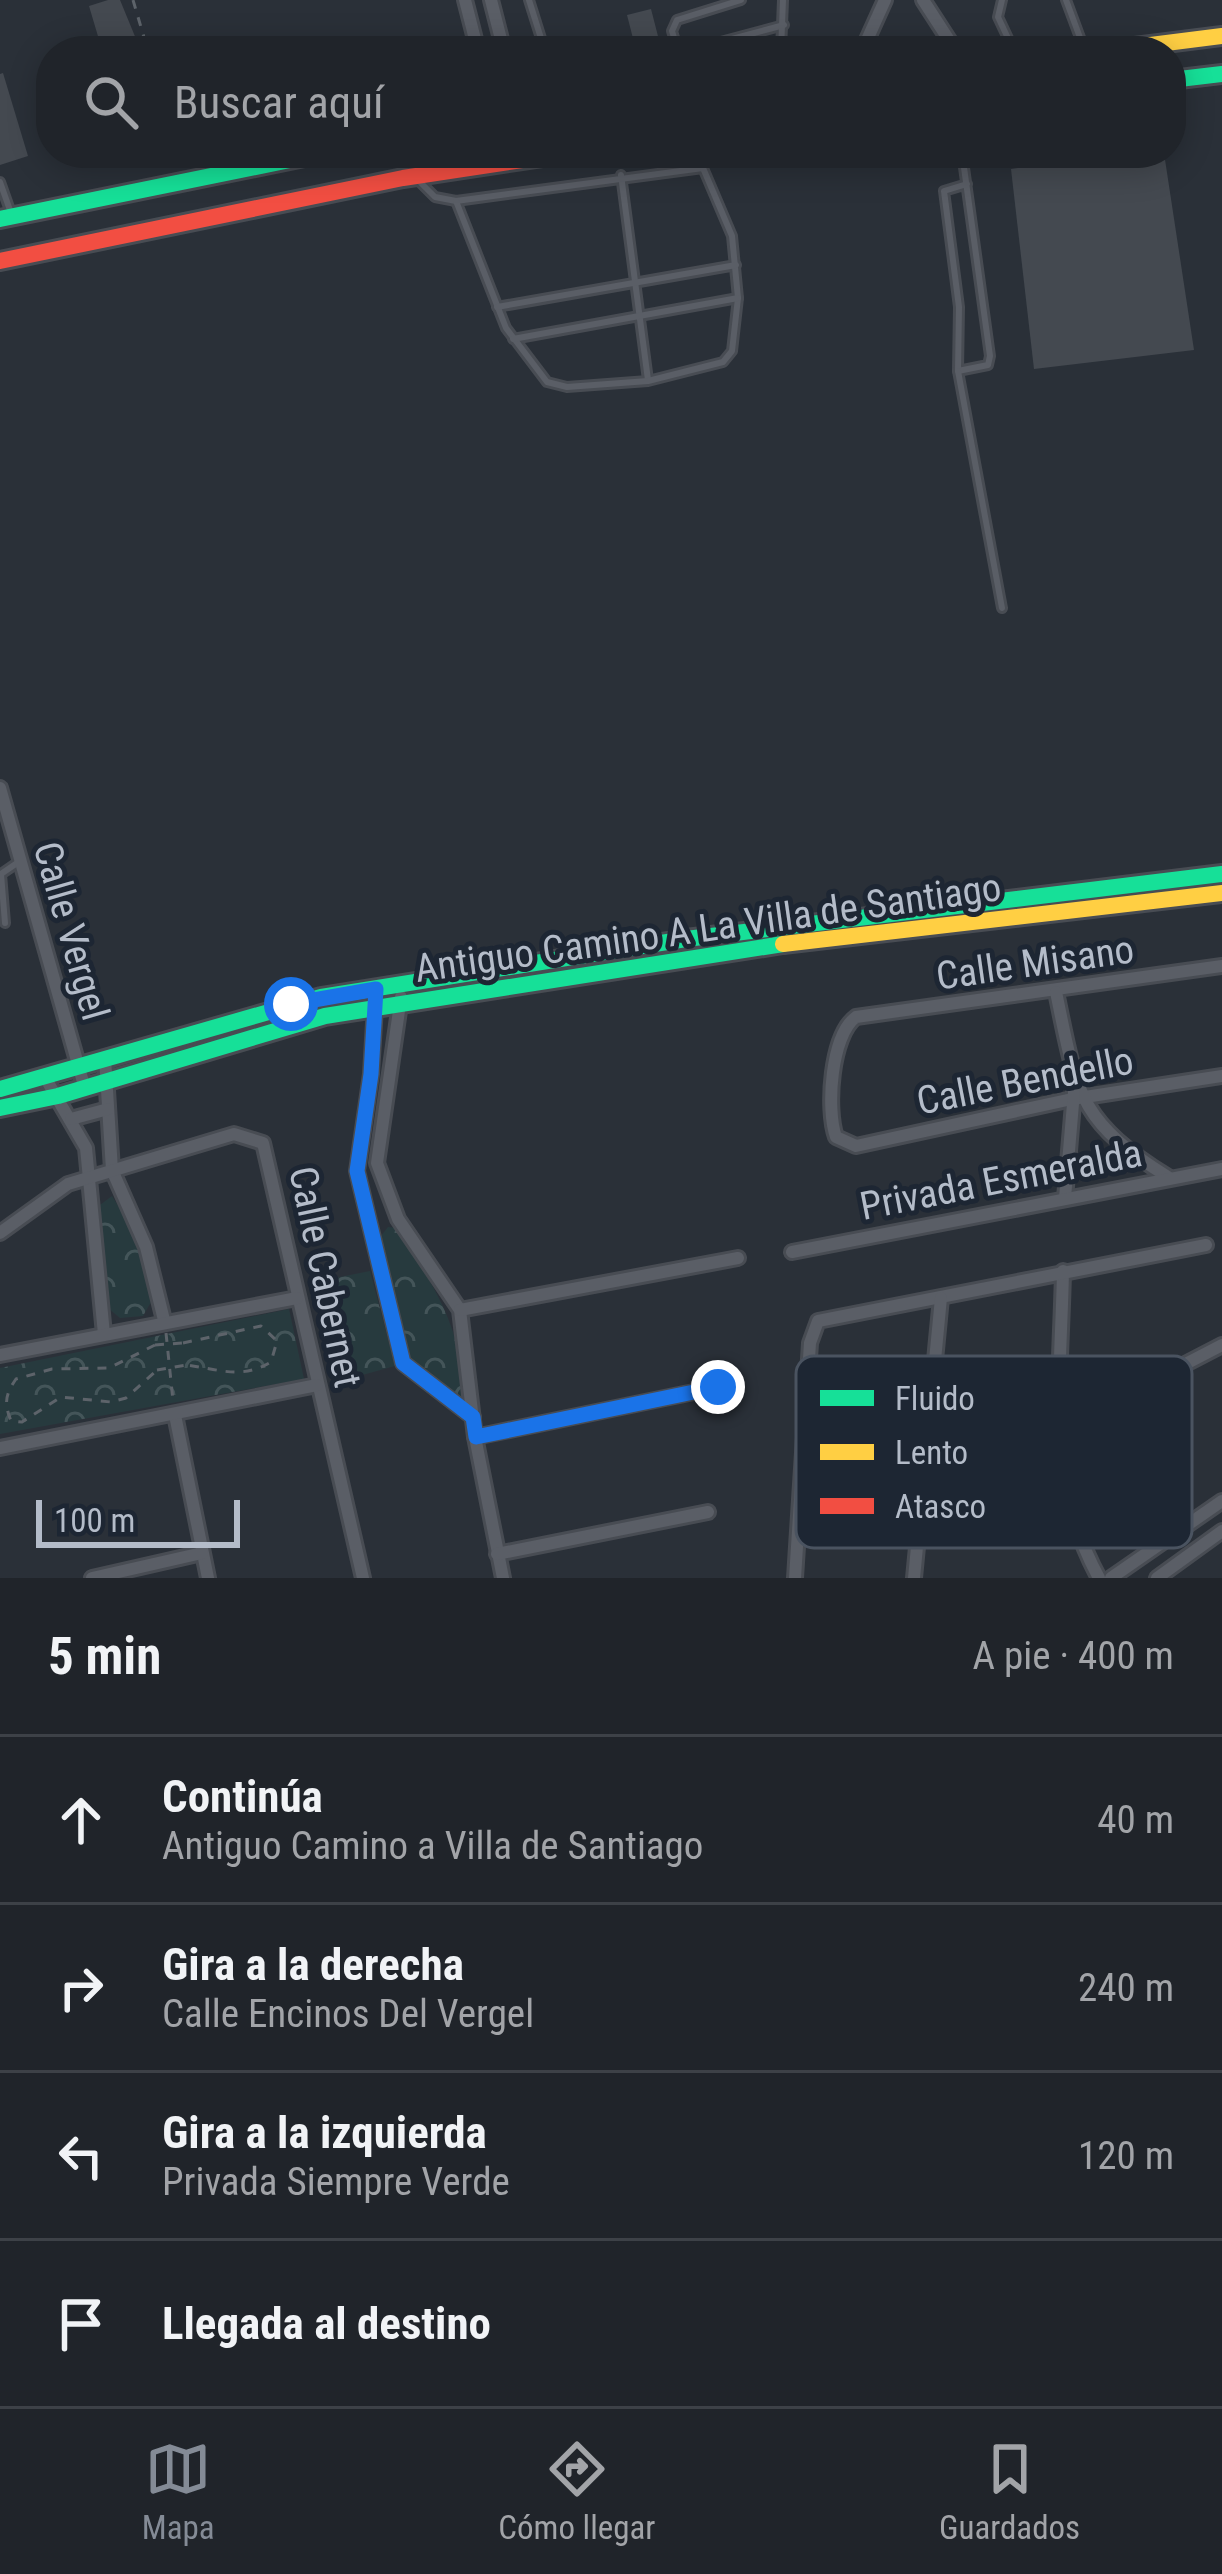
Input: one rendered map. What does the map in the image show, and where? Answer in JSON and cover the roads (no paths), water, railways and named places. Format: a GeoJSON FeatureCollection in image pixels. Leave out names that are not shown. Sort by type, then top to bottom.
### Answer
{"type":"FeatureCollection","features":[{"type":"Feature","properties":{"kind":"main road"},"geometry":{"type":"LineString","coordinates":[[1186,41],[1222,36]]}},
{"type":"Feature","properties":{"kind":"main road"},"geometry":{"type":"LineString","coordinates":[[1186,78],[1222,74]]}},
{"type":"Feature","properties":{"kind":"main road"},"geometry":{"type":"LineString","coordinates":[[6,218],[251,168]]}},
{"type":"Feature","properties":{"kind":"main road"},"geometry":{"type":"LineString","coordinates":[[0,262],[468,168]]}},
{"type":"Feature","properties":{"kind":"main road"},"geometry":{"type":"LineString","coordinates":[[401,993],[686,939],[1222,874]]}},
{"type":"Feature","properties":{"kind":"main road","name":"Antiguo Camino A La Villa de Santiago"},"geometry":{"type":"LineString","coordinates":[[0,1108],[85,1089],[401,993],[1222,893]]}},
{"type":"Feature","properties":{"kind":"main road"},"geometry":{"type":"LineString","coordinates":[[0,1089],[291,1004],[377,998]]}},
{"type":"Feature","properties":{"kind":"street"},"geometry":{"type":"LineString","coordinates":[[465,0],[474,36]]}},
{"type":"Feature","properties":{"kind":"street"},"geometry":{"type":"LineString","coordinates":[[491,0],[501,36]]}},
{"type":"Feature","properties":{"kind":"street"},"geometry":{"type":"LineString","coordinates":[[869,36],[885,0]]}},
{"type":"Feature","properties":{"kind":"street"},"geometry":{"type":"LineString","coordinates":[[923,0],[946,36]]}},
{"type":"Feature","properties":{"kind":"street","name":"Calle Vergel"},"geometry":{"type":"LineString","coordinates":[[0,788],[85,1089]]}},
{"type":"Feature","properties":{"kind":"street","name":"Calle Misano"},"geometry":{"type":"LineString","coordinates":[[842,1142],[831,1119],[840,1039],[856,1017],[1222,966]]}},
{"type":"Feature","properties":{"kind":"street"},"geometry":{"type":"LineString","coordinates":[[1056,992],[1077,1094],[1065,1198]]}},
{"type":"Feature","properties":{"kind":"street"},"geometry":{"type":"LineString","coordinates":[[401,993],[377,1162],[398,1219],[460,1310],[476,1437],[503,1578]]}},
{"type":"Feature","properties":{"kind":"street"},"geometry":{"type":"LineString","coordinates":[[377,998],[357,1152],[403,1363],[473,1417]]}},
{"type":"Feature","properties":{"kind":"street","name":"Calle Vergel"},"geometry":{"type":"LineString","coordinates":[[105,1058],[110,1079],[112,1170],[146,1247],[164,1320]]}},
{"type":"Feature","properties":{"kind":"street","name":"Calle Bendello"},"geometry":{"type":"LineString","coordinates":[[842,1142],[856,1146],[1077,1094],[1222,1076]]}},
{"type":"Feature","properties":{"kind":"street"},"geometry":{"type":"LineString","coordinates":[[46,1079],[83,1136],[91,1177],[104,1334]]}},
{"type":"Feature","properties":{"kind":"street"},"geometry":{"type":"LineString","coordinates":[[1077,1094],[1109,1138],[1169,1178]]}},
{"type":"Feature","properties":{"kind":"street"},"geometry":{"type":"LineString","coordinates":[[71,1119],[108,1109]]}},
{"type":"Feature","properties":{"kind":"street"},"geometry":{"type":"LineString","coordinates":[[83,1136],[108,1130]]}},
{"type":"Feature","properties":{"kind":"street","name":"Calle Cabernet"},"geometry":{"type":"LineString","coordinates":[[112,1170],[234,1134],[263,1143],[363,1578]]}},
{"type":"Feature","properties":{"kind":"street"},"geometry":{"type":"LineString","coordinates":[[1067,1172],[1133,1157]]}},
{"type":"Feature","properties":{"kind":"street","name":"Privada Esmeralda"},"geometry":{"type":"LineString","coordinates":[[792,1252],[1222,1169]]}},
{"type":"Feature","properties":{"kind":"street"},"geometry":{"type":"LineString","coordinates":[[0,1233],[52,1191],[112,1170]]}},
{"type":"Feature","properties":{"kind":"street"},"geometry":{"type":"LineString","coordinates":[[373,1230],[398,1219]]}},
{"type":"Feature","properties":{"kind":"street"},"geometry":{"type":"LineString","coordinates":[[809,1356],[818,1321],[1206,1245]]}},
{"type":"Feature","properties":{"kind":"street"},"geometry":{"type":"LineString","coordinates":[[460,1310],[738,1258]]}},
{"type":"Feature","properties":{"kind":"street"},"geometry":{"type":"LineString","coordinates":[[1061,1356],[1063,1271]]}},
{"type":"Feature","properties":{"kind":"street"},"geometry":{"type":"LineString","coordinates":[[0,1355],[297,1298]]}},
{"type":"Feature","properties":{"kind":"street"},"geometry":{"type":"LineString","coordinates":[[935,1356],[941,1298]]}},
{"type":"Feature","properties":{"kind":"street"},"geometry":{"type":"LineString","coordinates":[[1192,1361],[1222,1345]]}},
{"type":"Feature","properties":{"kind":"street"},"geometry":{"type":"LineString","coordinates":[[0,1448],[317,1385]]}},
{"type":"Feature","properties":{"kind":"street"},"geometry":{"type":"LineString","coordinates":[[476,1437],[718,1387]]}},
{"type":"Feature","properties":{"kind":"street"},"geometry":{"type":"LineString","coordinates":[[175,1415],[208,1578]]}},
{"type":"Feature","properties":{"kind":"street"},"geometry":{"type":"LineString","coordinates":[[1192,1522],[1222,1501]]}},
{"type":"Feature","properties":{"kind":"street"},"geometry":{"type":"LineString","coordinates":[[497,1554],[708,1512]]}},
{"type":"Feature","properties":{"kind":"street"},"geometry":{"type":"LineString","coordinates":[[1157,1578],[1222,1531]]}},
{"type":"Feature","properties":{"kind":"street"},"geometry":{"type":"LineString","coordinates":[[795,1578],[797,1548]]}},
{"type":"Feature","properties":{"kind":"street"},"geometry":{"type":"LineString","coordinates":[[914,1578],[917,1548]]}},
{"type":"Feature","properties":{"kind":"street"},"geometry":{"type":"LineString","coordinates":[[1086,1548],[1099,1578]]}},
{"type":"Feature","properties":{"kind":"street"},"geometry":{"type":"LineString","coordinates":[[1111,1578],[1154,1548]]}},
{"type":"Feature","properties":{"kind":"street"},"geometry":{"type":"LineString","coordinates":[[92,1578],[202,1553]]}},
{"type":"Feature","properties":{"kind":"lane"},"geometry":{"type":"LineString","coordinates":[[529,0],[540,36]]}},
{"type":"Feature","properties":{"kind":"lane"},"geometry":{"type":"LineString","coordinates":[[675,36],[677,20],[741,0]]}},
{"type":"Feature","properties":{"kind":"lane"},"geometry":{"type":"LineString","coordinates":[[783,0],[783,36]]}},
{"type":"Feature","properties":{"kind":"lane"},"geometry":{"type":"LineString","coordinates":[[1002,0],[998,17],[1007,36]]}},
{"type":"Feature","properties":{"kind":"lane"},"geometry":{"type":"LineString","coordinates":[[1066,0],[1079,36]]}},
{"type":"Feature","properties":{"kind":"lane"},"geometry":{"type":"LineString","coordinates":[[741,36],[784,25]]}},
{"type":"Feature","properties":{"kind":"lane"},"geometry":{"type":"LineString","coordinates":[[414,176],[435,197],[456,201],[621,175],[703,168],[729,219],[738,298],[732,351],[723,362],[648,381],[567,387],[547,382],[513,339],[496,307],[456,201]]}},
{"type":"Feature","properties":{"kind":"lane"},"geometry":{"type":"LineString","coordinates":[[958,371],[988,365],[990,356],[964,168]]}},
{"type":"Feature","properties":{"kind":"lane"},"geometry":{"type":"LineString","coordinates":[[621,175],[648,381]]}},
{"type":"Feature","properties":{"kind":"lane"},"geometry":{"type":"LineString","coordinates":[[0,182],[6,218]]}},
{"type":"Feature","properties":{"kind":"lane"},"geometry":{"type":"LineString","coordinates":[[967,184],[944,191],[959,307],[958,371],[1002,608]]}},
{"type":"Feature","properties":{"kind":"lane"},"geometry":{"type":"LineString","coordinates":[[496,307],[736,266]]}},
{"type":"Feature","properties":{"kind":"lane"},"geometry":{"type":"LineString","coordinates":[[513,339],[738,298]]}},
{"type":"Feature","properties":{"kind":"lane"},"geometry":{"type":"LineString","coordinates":[[5,923],[1,874],[20,861]]}}]}
